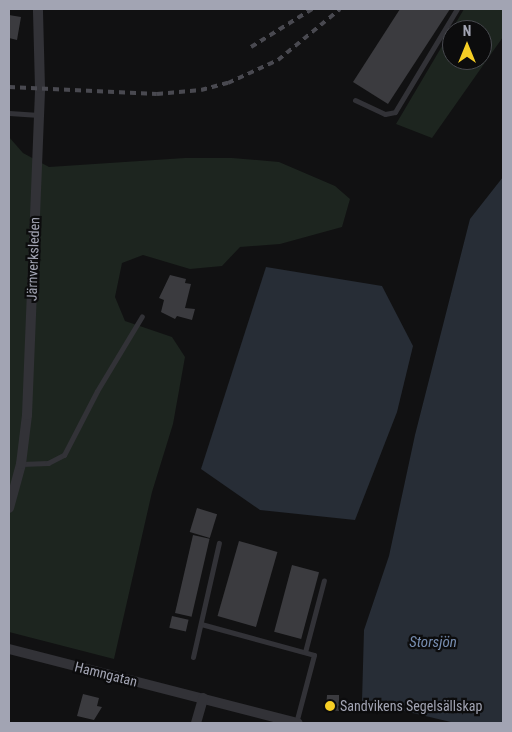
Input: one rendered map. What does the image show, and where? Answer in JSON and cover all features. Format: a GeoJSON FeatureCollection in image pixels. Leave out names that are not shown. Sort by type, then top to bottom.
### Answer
{"type":"FeatureCollection","features":[{"type":"Feature","properties":{"kind":"street","name":"Järnverksleden"},"geometry":{"type":"LineString","coordinates":[[9,508],[21,464],[27,415],[39,115],[38,9]]}},
{"type":"Feature","properties":{"kind":"street","name":"Hamngatan"},"geometry":{"type":"LineString","coordinates":[[9,649],[297,723]]}},
{"type":"Feature","properties":{"kind":"street"},"geometry":{"type":"LineString","coordinates":[[196,723],[203,698]]}},
{"type":"Feature","properties":{"kind":"lane"},"geometry":{"type":"LineString","coordinates":[[355,100],[385,114],[395,112],[457,9]]}},
{"type":"Feature","properties":{"kind":"lane"},"geometry":{"type":"LineString","coordinates":[[9,113],[39,115]]}},
{"type":"Feature","properties":{"kind":"lane"},"geometry":{"type":"LineString","coordinates":[[21,464],[48,464],[64,455],[97,391],[142,316]]}},
{"type":"Feature","properties":{"kind":"lane"},"geometry":{"type":"LineString","coordinates":[[193,656],[219,543]]}},
{"type":"Feature","properties":{"kind":"lane"},"geometry":{"type":"LineString","coordinates":[[305,652],[324,580]]}},
{"type":"Feature","properties":{"kind":"lane"},"geometry":{"type":"LineString","coordinates":[[201,624],[314,655],[297,723]]}},
{"type":"Feature","properties":{"kind":"shaded area"},"geometry":{"type":"Polygon","coordinates":[[[464,9],[503,9],[503,37],[492,53],[492,20],[457,20],[464,9]]]}},
{"type":"Feature","properties":{"kind":"shaded area"},"geometry":{"type":"Polygon","coordinates":[[[442,46],[442,70],[480,70],[432,138],[396,124],[442,46]]]}},
{"type":"Feature","properties":{"kind":"shaded area"},"geometry":{"type":"Polygon","coordinates":[[[9,137],[23,153],[49,167],[185,158],[232,158],[279,162],[335,186],[350,199],[342,227],[280,244],[240,247],[222,266],[190,269],[143,255],[122,263],[115,297],[125,321],[172,337],[185,357],[173,424],[152,492],[114,659],[9,632],[9,137]]]}},
{"type":"Feature","properties":{"kind":"water","name":"Storsjön"},"geometry":{"type":"Polygon","coordinates":[[[503,177],[503,723],[455,723],[362,701],[364,630],[389,556],[415,435],[470,219],[503,177]]]}},
{"type":"Feature","properties":{"kind":"water"},"geometry":{"type":"Polygon","coordinates":[[[266,267],[382,286],[413,346],[397,412],[355,520],[260,510],[201,469],[266,267]]]}},
{"type":"Feature","properties":{"kind":"building"},"geometry":{"type":"Polygon","coordinates":[[[400,9],[450,9],[388,104],[353,82],[400,9]]]}},
{"type":"Feature","properties":{"kind":"building"},"geometry":{"type":"Polygon","coordinates":[[[9,15],[21,17],[17,40],[9,38],[9,15]]]}},
{"type":"Feature","properties":{"kind":"building"},"geometry":{"type":"Polygon","coordinates":[[[170,275],[186,279],[185,283],[191,284],[185,308],[195,309],[192,320],[177,316],[175,319],[161,312],[164,300],[159,298],[170,275]]]}},
{"type":"Feature","properties":{"kind":"building"},"geometry":{"type":"Polygon","coordinates":[[[197,508],[217,514],[210,538],[190,532],[197,508]]]}},
{"type":"Feature","properties":{"kind":"building"},"geometry":{"type":"Polygon","coordinates":[[[193,535],[210,539],[192,617],[175,613],[193,535]]]}},
{"type":"Feature","properties":{"kind":"building"},"geometry":{"type":"Polygon","coordinates":[[[239,541],[277,552],[256,627],[218,616],[239,541]]]}},
{"type":"Feature","properties":{"kind":"building"},"geometry":{"type":"Polygon","coordinates":[[[292,565],[319,572],[301,639],[274,632],[292,565]]]}},
{"type":"Feature","properties":{"kind":"building"},"geometry":{"type":"Polygon","coordinates":[[[172,616],[189,620],[186,632],[169,628],[172,616]]]}},
{"type":"Feature","properties":{"kind":"building"},"geometry":{"type":"Polygon","coordinates":[[[83,694],[99,698],[97,706],[102,707],[94,720],[77,716],[83,694]]]}},
{"type":"Feature","properties":{"kind":"building"},"geometry":{"type":"Polygon","coordinates":[[[327,695],[339,695],[339,702],[344,703],[344,707],[339,707],[339,711],[326,710],[327,695]]]}},
{"type":"Feature","properties":{"kind":"railway"},"geometry":{"type":"LineString","coordinates":[[251,47],[312,9]]}},
{"type":"Feature","properties":{"kind":"railway"},"geometry":{"type":"LineString","coordinates":[[9,87],[157,94],[201,90],[228,83],[278,60],[340,9]]}},
{"type":"Feature","properties":{"kind":"place","name":"Sandvikens Segelsällskap"},"geometry":{"type":"Point","coordinates":[330,706]}}]}
